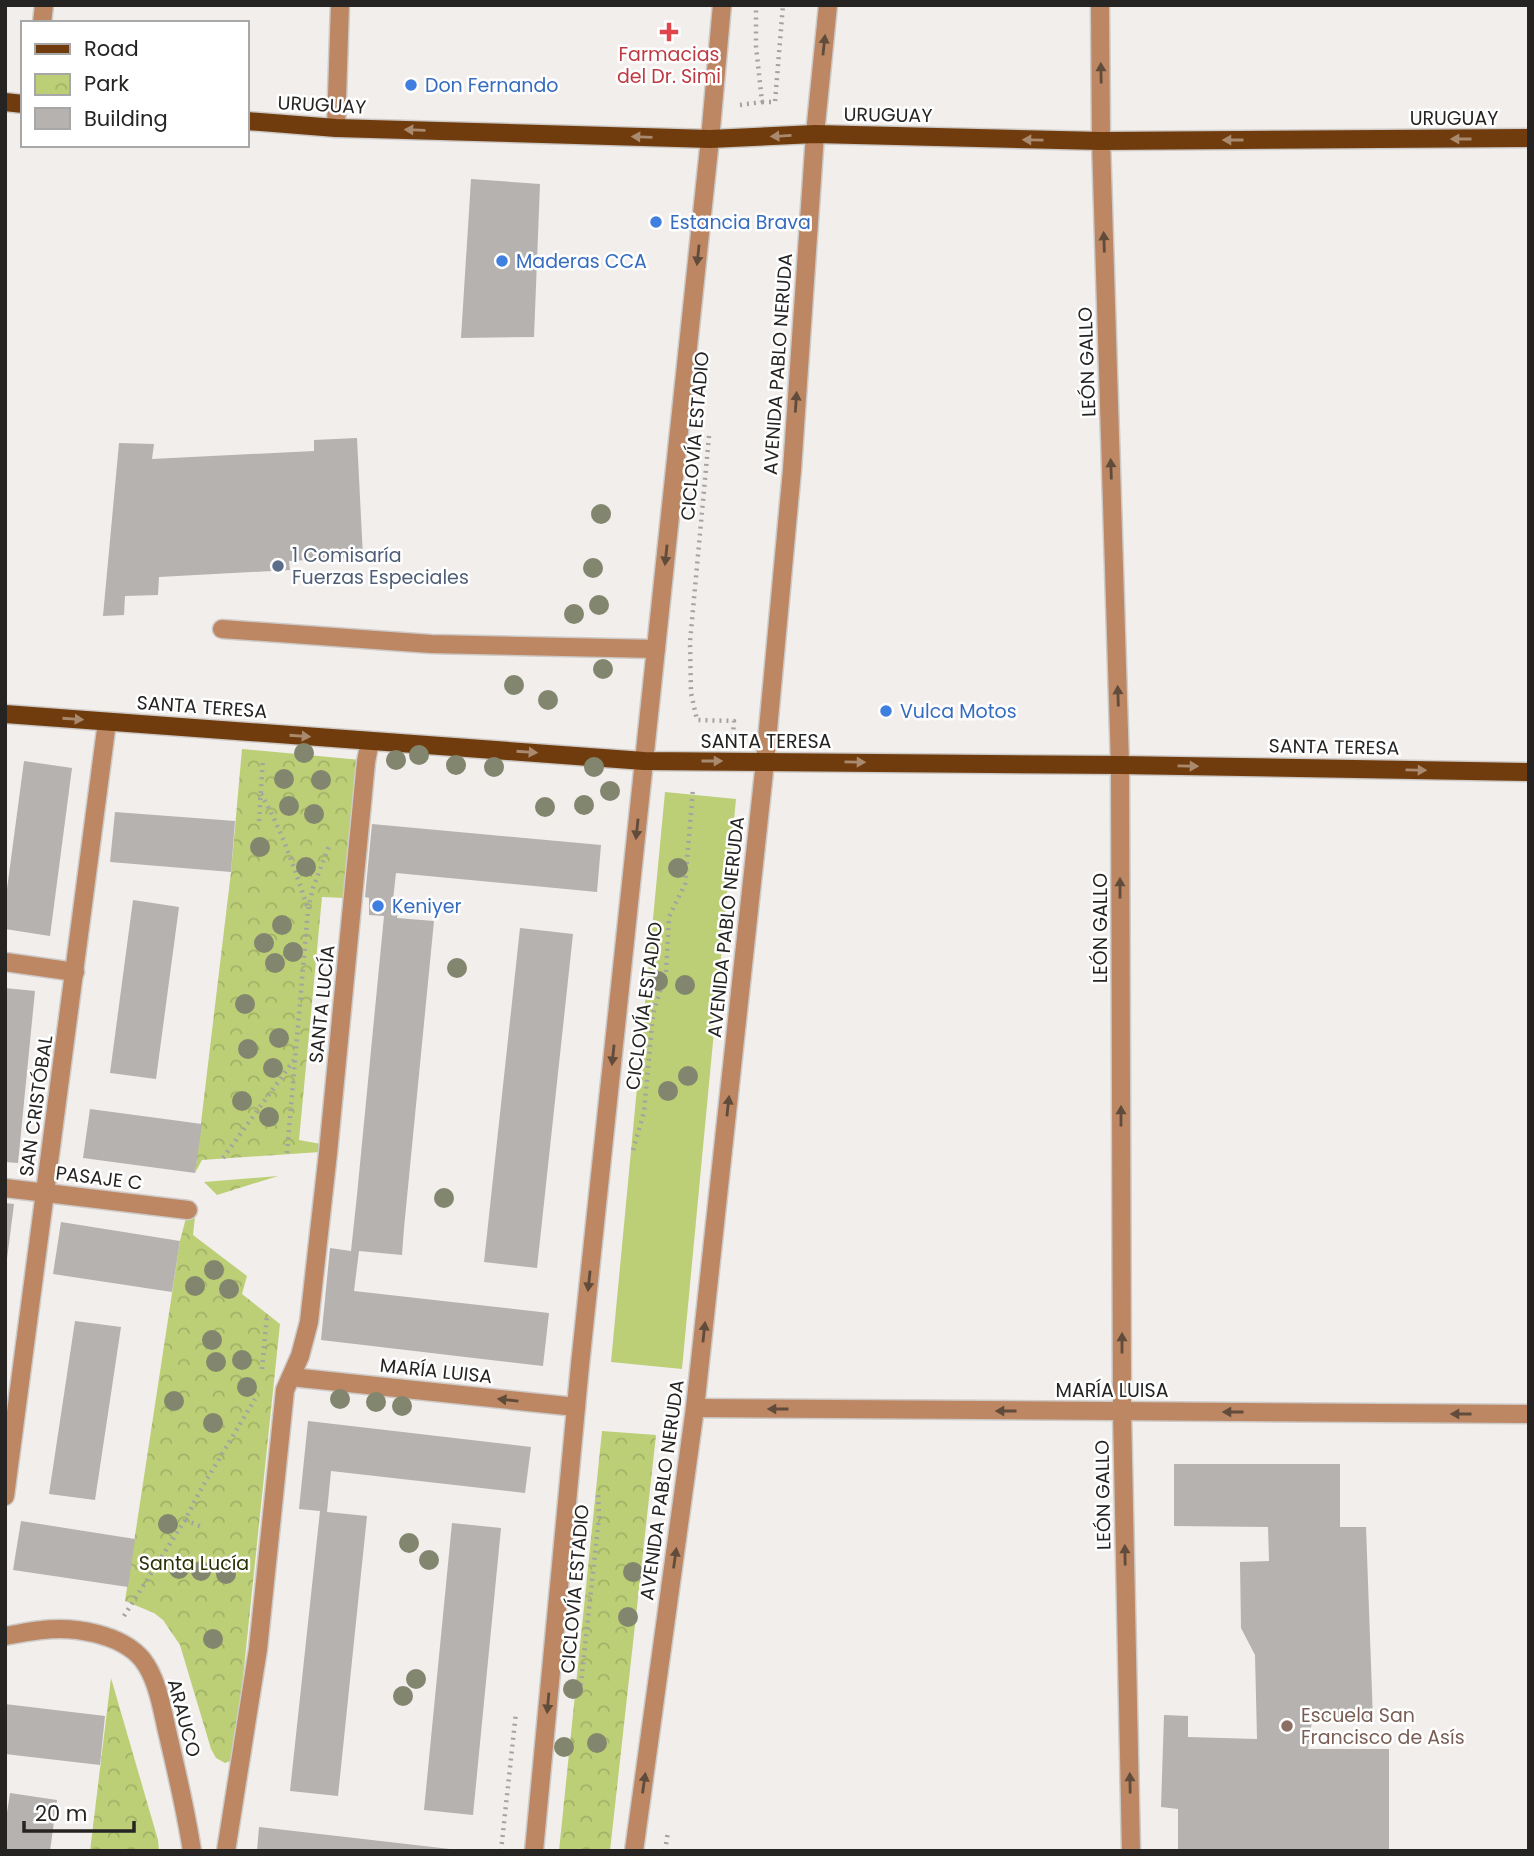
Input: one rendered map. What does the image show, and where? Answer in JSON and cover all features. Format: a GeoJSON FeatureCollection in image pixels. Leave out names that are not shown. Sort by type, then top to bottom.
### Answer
{"type":"FeatureCollection","features":[{"type":"Feature","properties":{"kind":"main road","name":"URUGUAY"},"geometry":{"type":"LineString","coordinates":[[248,121],[336,128],[710,139],[815,134],[1101,141],[1529,138]]}},
{"type":"Feature","properties":{"kind":"main road","name":"SANTA TERESA"},"geometry":{"type":"LineString","coordinates":[[5,714],[644,761],[1529,772]]}},
{"type":"Feature","properties":{"kind":"street"},"geometry":{"type":"LineString","coordinates":[[336,128],[340,5]]}},
{"type":"Feature","properties":{"kind":"street"},"geometry":{"type":"LineString","coordinates":[[534,1851],[576,1407],[722,5]]}},
{"type":"Feature","properties":{"kind":"street","name":"AVENIDA PABLO NERUDA"},"geometry":{"type":"LineString","coordinates":[[634,1851],[695,1408],[765,762],[792,470],[815,134],[828,5]]}},
{"type":"Feature","properties":{"kind":"street","name":"LEÓN GALLO"},"geometry":{"type":"LineString","coordinates":[[1100,5],[1101,141],[1120,765],[1122,1412],[1131,1851]]}},
{"type":"Feature","properties":{"kind":"street"},"geometry":{"type":"LineString","coordinates":[[222,629],[431,644],[656,649]]}},
{"type":"Feature","properties":{"kind":"street","name":"SAN CRISTÓBAL"},"geometry":{"type":"LineString","coordinates":[[5,1496],[107,722]]}},
{"type":"Feature","properties":{"kind":"street","name":"SANTA LUCÍA"},"geometry":{"type":"LineString","coordinates":[[226,1851],[258,1649],[285,1390],[300,1356],[309,1322],[370,741]]}},
{"type":"Feature","properties":{"kind":"street"},"geometry":{"type":"LineString","coordinates":[[5,962],[75,972]]}},
{"type":"Feature","properties":{"kind":"street","name":"PASAJE C"},"geometry":{"type":"LineString","coordinates":[[5,1188],[188,1210]]}},
{"type":"Feature","properties":{"kind":"street","name":"MARÍA LUISA"},"geometry":{"type":"LineString","coordinates":[[291,1377],[576,1407]]}},
{"type":"Feature","properties":{"kind":"street","name":"MARÍA LUISA"},"geometry":{"type":"LineString","coordinates":[[695,1408],[1529,1414]]}},
{"type":"Feature","properties":{"kind":"street","name":"ARAUCO"},"geometry":{"type":"LineString","coordinates":[[5,1636],[44,1629],[71,1629],[111,1638],[124,1644],[141,1658],[152,1677],[162,1709],[192,1851]]}},
{"type":"Feature","properties":{"kind":"path"},"geometry":{"type":"LineString","coordinates":[[756,5],[756,46],[762,102]]}},
{"type":"Feature","properties":{"kind":"path"},"geometry":{"type":"LineString","coordinates":[[736,138],[738,106],[775,102],[783,5]]}},
{"type":"Feature","properties":{"kind":"path","name":"CICLOVÍA ESTADIO"},"geometry":{"type":"LineString","coordinates":[[710,424],[690,642],[691,693],[698,720],[734,722],[731,761]]}},
{"type":"Feature","properties":{"kind":"path"},"geometry":{"type":"LineString","coordinates":[[260,821],[265,733]]}},
{"type":"Feature","properties":{"kind":"path","name":"CICLOVÍA ESTADIO"},"geometry":{"type":"LineString","coordinates":[[630,1161],[644,1112],[653,1014],[666,972],[669,917],[685,884],[693,788],[705,789]]}},
{"type":"Feature","properties":{"kind":"path"},"geometry":{"type":"LineString","coordinates":[[261,794],[292,860],[308,910]]}},
{"type":"Feature","properties":{"kind":"path"},"geometry":{"type":"LineString","coordinates":[[287,1153],[308,910],[331,837]]}},
{"type":"Feature","properties":{"kind":"path"},"geometry":{"type":"LineString","coordinates":[[223,1158],[296,1058]]}},
{"type":"Feature","properties":{"kind":"path"},"geometry":{"type":"LineString","coordinates":[[111,1638],[185,1520],[229,1443]]}},
{"type":"Feature","properties":{"kind":"path","name":"CICLOVÍA ESTADIO"},"geometry":{"type":"LineString","coordinates":[[579,1695],[599,1517],[597,1492]]}},
{"type":"Feature","properties":{"kind":"path"},"geometry":{"type":"LineString","coordinates":[[185,1520],[202,1527]]}},
{"type":"Feature","properties":{"kind":"green space"},"geometry":{"type":"Polygon","coordinates":[[[242,749],[361,760],[345,898],[322,897],[299,1140],[321,1144],[320,1152],[202,1160],[195,1173],[231,872],[242,749]]]}},
{"type":"Feature","properties":{"kind":"green space"},"geometry":{"type":"Polygon","coordinates":[[[665,792],[736,799],[682,1369],[611,1362],[665,792]]]}},
{"type":"Feature","properties":{"kind":"green space"},"geometry":{"type":"Polygon","coordinates":[[[278,1176],[217,1195],[204,1182],[278,1176]]]}},
{"type":"Feature","properties":{"kind":"green space","name":"Santa Lucía"},"geometry":{"type":"Polygon","coordinates":[[[196,1207],[193,1235],[247,1276],[242,1294],[280,1324],[235,1754],[231,1761],[225,1763],[216,1758],[211,1749],[180,1645],[163,1620],[154,1613],[125,1601],[180,1241],[188,1210],[196,1207]]]}},
{"type":"Feature","properties":{"kind":"green space"},"geometry":{"type":"Polygon","coordinates":[[[602,1431],[656,1435],[610,1851],[559,1851],[602,1431]]]}},
{"type":"Feature","properties":{"kind":"green space"},"geometry":{"type":"Polygon","coordinates":[[[111,1678],[158,1840],[159,1851],[90,1851],[111,1678]]]}},
{"type":"Feature","properties":{"kind":"building","name":"Maderas CCA"},"geometry":{"type":"Polygon","coordinates":[[[471,179],[540,184],[534,337],[461,338],[471,179]]]}},
{"type":"Feature","properties":{"kind":"building"},"geometry":{"type":"Polygon","coordinates":[[[357,438],[363,557],[289,561],[290,570],[159,577],[158,595],[125,596],[124,615],[103,616],[119,443],[154,444],[152,459],[314,451],[314,440],[357,438]]]}},
{"type":"Feature","properties":{"kind":"building"},"geometry":{"type":"Polygon","coordinates":[[[24,761],[72,768],[50,936],[5,929],[5,904],[24,761]]]}},
{"type":"Feature","properties":{"kind":"building"},"geometry":{"type":"Polygon","coordinates":[[[115,812],[235,821],[231,872],[110,862],[115,812]]]}},
{"type":"Feature","properties":{"kind":"building"},"geometry":{"type":"Polygon","coordinates":[[[372,824],[601,845],[597,892],[396,873],[393,900],[399,900],[397,918],[434,921],[402,1255],[359,1251],[354,1291],[549,1313],[543,1366],[321,1340],[330,1248],[351,1251],[357,1195],[384,916],[369,915],[369,898],[365,897],[372,824]]]}},
{"type":"Feature","properties":{"kind":"building"},"geometry":{"type":"Polygon","coordinates":[[[133,900],[179,907],[156,1079],[110,1073],[133,900]]]}},
{"type":"Feature","properties":{"kind":"building"},"geometry":{"type":"Polygon","coordinates":[[[520,928],[573,934],[537,1268],[484,1262],[520,928]]]}},
{"type":"Feature","properties":{"kind":"building"},"geometry":{"type":"Polygon","coordinates":[[[5,988],[35,991],[18,1163],[5,1162],[5,988]]]}},
{"type":"Feature","properties":{"kind":"building"},"geometry":{"type":"Polygon","coordinates":[[[90,1109],[202,1124],[195,1173],[83,1158],[90,1109]]]}},
{"type":"Feature","properties":{"kind":"building"},"geometry":{"type":"Polygon","coordinates":[[[5,1203],[14,1204],[7,1259],[5,1259],[5,1203]]]}},
{"type":"Feature","properties":{"kind":"building"},"geometry":{"type":"Polygon","coordinates":[[[61,1222],[180,1241],[172,1292],[53,1274],[61,1222]]]}},
{"type":"Feature","properties":{"kind":"building"},"geometry":{"type":"Polygon","coordinates":[[[75,1321],[121,1327],[95,1500],[49,1494],[75,1321]]]}},
{"type":"Feature","properties":{"kind":"building"},"geometry":{"type":"Polygon","coordinates":[[[308,1421],[531,1447],[525,1493],[331,1471],[327,1512],[367,1516],[338,1796],[290,1791],[320,1511],[299,1509],[308,1421]]]}},
{"type":"Feature","properties":{"kind":"building"},"geometry":{"type":"Polygon","coordinates":[[[1174,1464],[1340,1464],[1340,1527],[1366,1527],[1373,1720],[1312,1721],[1308,1749],[1389,1749],[1389,1851],[1178,1851],[1178,1809],[1161,1807],[1164,1715],[1188,1716],[1188,1737],[1257,1739],[1255,1655],[1241,1628],[1240,1562],[1269,1561],[1268,1527],[1174,1526],[1174,1464]]]}},
{"type":"Feature","properties":{"kind":"building"},"geometry":{"type":"Polygon","coordinates":[[[21,1521],[135,1539],[128,1587],[13,1570],[21,1521]]]}},
{"type":"Feature","properties":{"kind":"building"},"geometry":{"type":"Polygon","coordinates":[[[452,1523],[501,1528],[473,1815],[424,1810],[452,1523]]]}},
{"type":"Feature","properties":{"kind":"building"},"geometry":{"type":"Polygon","coordinates":[[[5,1704],[105,1716],[100,1765],[5,1754],[5,1704]]]}},
{"type":"Feature","properties":{"kind":"building"},"geometry":{"type":"Polygon","coordinates":[[[10,1793],[57,1800],[50,1851],[5,1851],[5,1826],[10,1793]]]}},
{"type":"Feature","properties":{"kind":"building"},"geometry":{"type":"Polygon","coordinates":[[[259,1827],[450,1849],[450,1851],[257,1851],[259,1827]]]}},
{"type":"Feature","properties":{"kind":"place","name":"Farmacias del Dr. Simi"},"geometry":{"type":"Point","coordinates":[669,32]}},
{"type":"Feature","properties":{"kind":"place","name":"Don Fernando"},"geometry":{"type":"Point","coordinates":[411,85]}},
{"type":"Feature","properties":{"kind":"place","name":"Estancia Brava"},"geometry":{"type":"Point","coordinates":[656,222]}},
{"type":"Feature","properties":{"kind":"place","name":"Maderas CCA"},"geometry":{"type":"Point","coordinates":[502,261]}},
{"type":"Feature","properties":{"kind":"place","name":"1 Comisaría Fuerzas Especiales"},"geometry":{"type":"Point","coordinates":[278,566]}},
{"type":"Feature","properties":{"kind":"place","name":"Vulca Motos"},"geometry":{"type":"Point","coordinates":[886,711]}},
{"type":"Feature","properties":{"kind":"place","name":"Keniyer"},"geometry":{"type":"Point","coordinates":[378,906]}},
{"type":"Feature","properties":{"kind":"place","name":"Escuela San Francisco de Asís"},"geometry":{"type":"Point","coordinates":[1287,1726]}}]}
